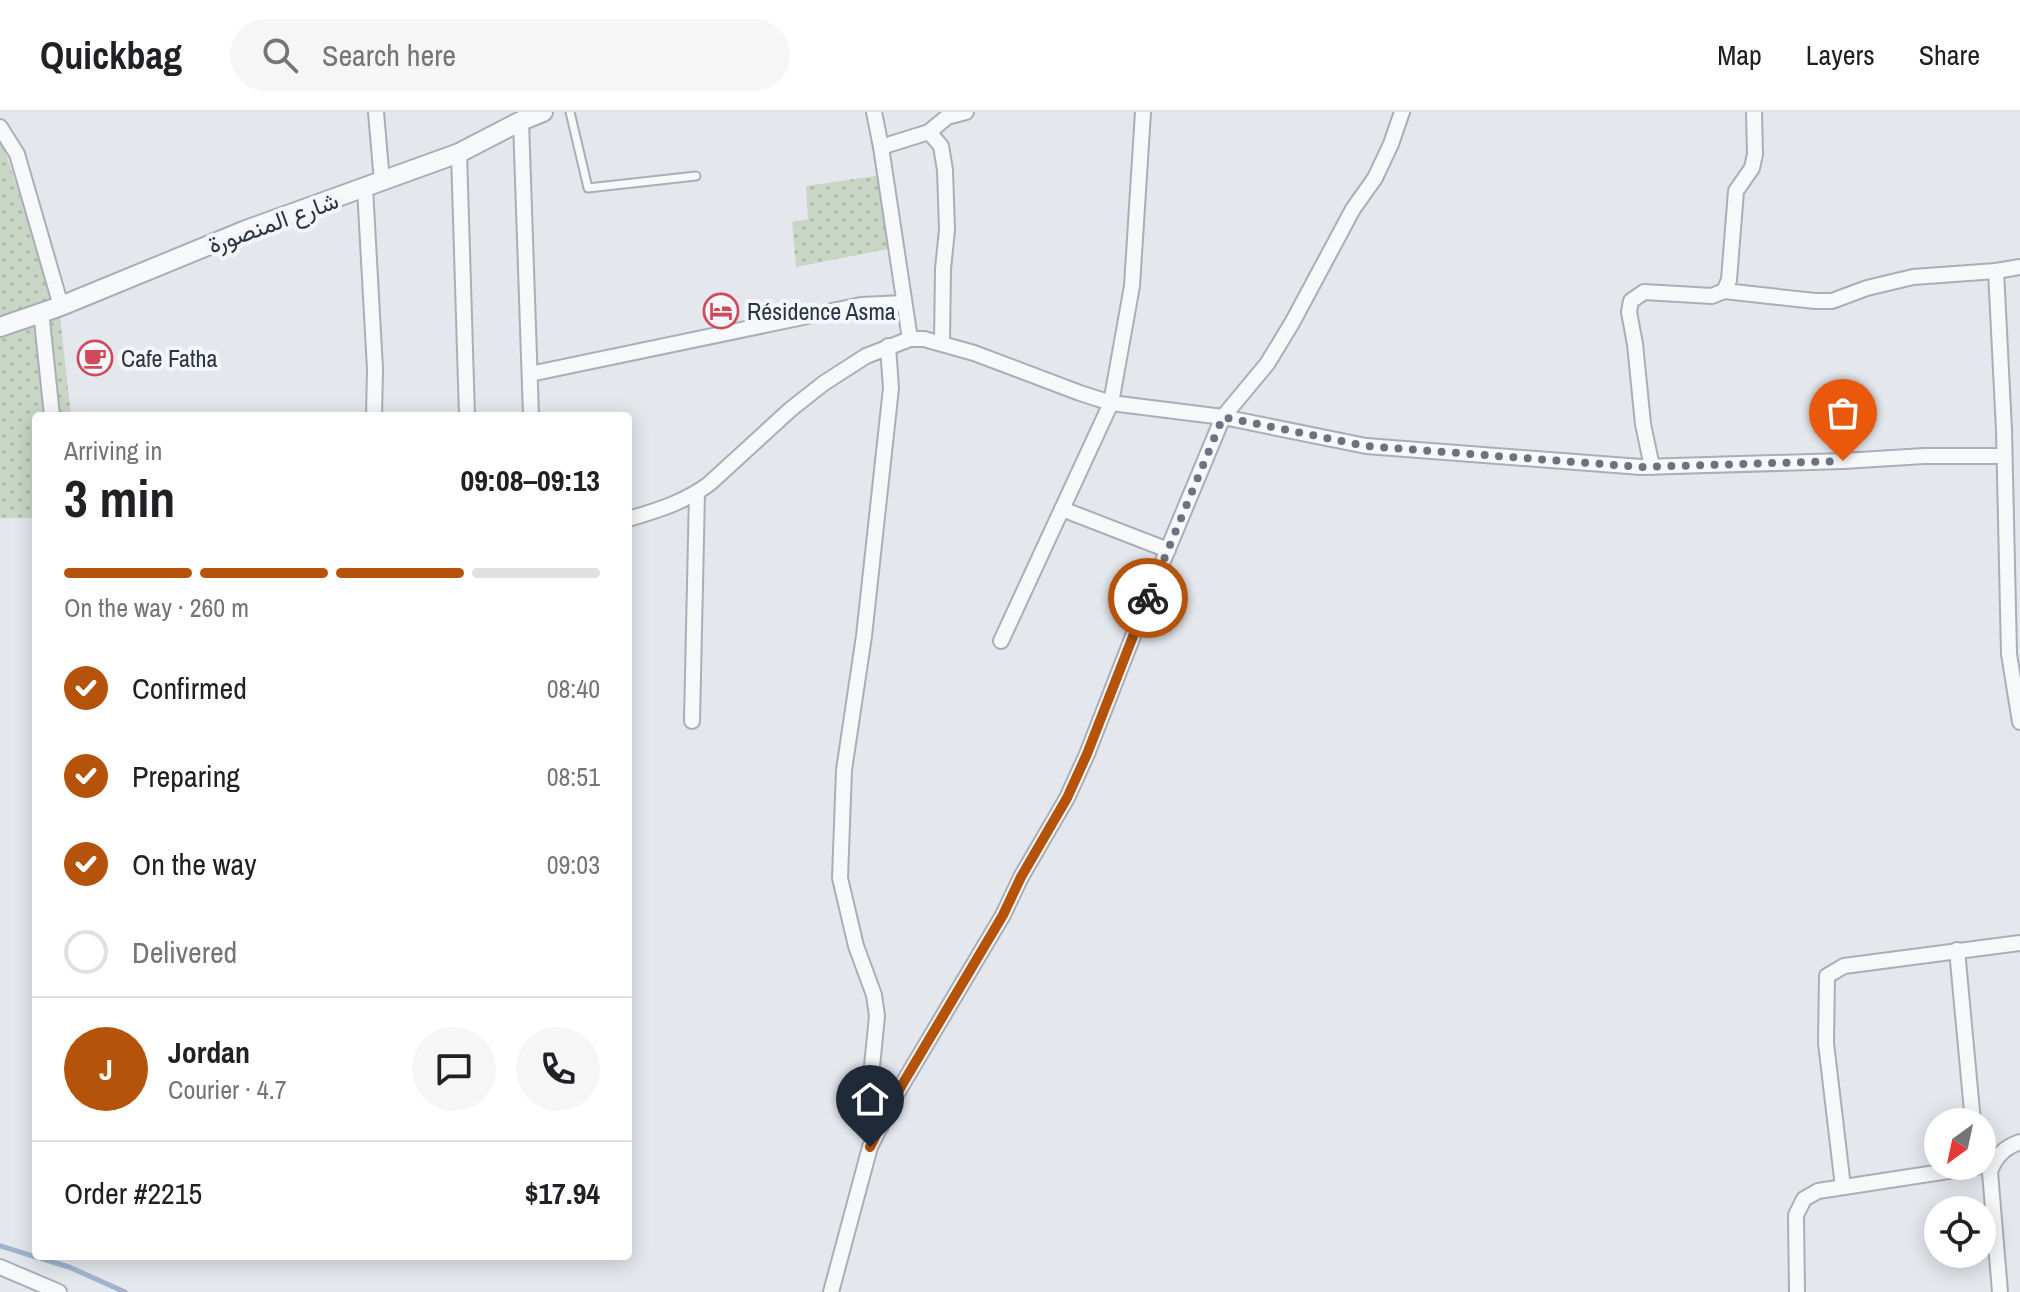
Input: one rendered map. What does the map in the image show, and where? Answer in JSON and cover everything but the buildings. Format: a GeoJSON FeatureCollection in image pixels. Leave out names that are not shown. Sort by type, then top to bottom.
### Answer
{"type":"FeatureCollection","features":[{"type":"Feature","properties":{"kind":"street"},"geometry":{"type":"LineString","coordinates":[[374,412],[376,112]]}},
{"type":"Feature","properties":{"kind":"street","name":"شارع المنصورة"},"geometry":{"type":"LineString","coordinates":[[0,327],[61,306],[246,230],[459,153],[543,112]]}},
{"type":"Feature","properties":{"kind":"street"},"geometry":{"type":"LineString","coordinates":[[874,112],[910,339]]}},
{"type":"Feature","properties":{"kind":"street"},"geometry":{"type":"LineString","coordinates":[[881,147],[929,132],[947,117],[966,112]]}},
{"type":"Feature","properties":{"kind":"street"},"geometry":{"type":"LineString","coordinates":[[1001,641],[1111,403],[1132,286],[1143,112]]}},
{"type":"Feature","properties":{"kind":"street"},"geometry":{"type":"LineString","coordinates":[[831,1292],[870,1147],[916,1060],[1003,915],[1021,877],[1067,798],[1223,417],[1267,364],[1292,323],[1353,209],[1375,178],[1402,112]]}},
{"type":"Feature","properties":{"kind":"street"},"geometry":{"type":"LineString","coordinates":[[1724,291],[1729,280],[1736,191],[1752,168],[1755,154],[1754,112]]}},
{"type":"Feature","properties":{"kind":"street"},"geometry":{"type":"LineString","coordinates":[[521,121],[531,412]]}},
{"type":"Feature","properties":{"kind":"street"},"geometry":{"type":"LineString","coordinates":[[0,127],[17,154],[61,306]]}},
{"type":"Feature","properties":{"kind":"street"},"geometry":{"type":"LineString","coordinates":[[929,132],[941,146],[945,170],[947,230],[942,343]]}},
{"type":"Feature","properties":{"kind":"street"},"geometry":{"type":"LineString","coordinates":[[459,153],[467,412]]}},
{"type":"Feature","properties":{"kind":"street"},"geometry":{"type":"LineString","coordinates":[[1652,467],[1643,424],[1629,312],[1631,301],[1644,292],[1712,296],[1724,291],[1832,301],[1867,288],[1913,277],[2020,267]]}},
{"type":"Feature","properties":{"kind":"street"},"geometry":{"type":"LineString","coordinates":[[1996,271],[2003,456],[2020,722]]}},
{"type":"Feature","properties":{"kind":"street"},"geometry":{"type":"LineString","coordinates":[[530,374],[861,305],[904,303]]}},
{"type":"Feature","properties":{"kind":"street"},"geometry":{"type":"LineString","coordinates":[[41,311],[52,412]]}},
{"type":"Feature","properties":{"kind":"street"},"geometry":{"type":"LineString","coordinates":[[632,518],[697,493],[824,383],[866,356],[910,339],[924,339],[974,353],[1111,403],[1223,417],[1366,446],[1652,467],[1924,456],[2003,456]]}},
{"type":"Feature","properties":{"kind":"street"},"geometry":{"type":"LineString","coordinates":[[881,1126],[870,1086],[877,1016],[874,995],[856,946],[840,878],[844,770],[864,636],[891,388],[888,346]]}},
{"type":"Feature","properties":{"kind":"street"},"geometry":{"type":"LineString","coordinates":[[2004,430],[2020,430]]}},
{"type":"Feature","properties":{"kind":"street"},"geometry":{"type":"LineString","coordinates":[[692,721],[697,493]]}},
{"type":"Feature","properties":{"kind":"street"},"geometry":{"type":"LineString","coordinates":[[1062,509],[1168,550]]}},
{"type":"Feature","properties":{"kind":"street"},"geometry":{"type":"LineString","coordinates":[[1843,1187],[1826,1043],[1827,976],[1844,966],[2020,943]]}},
{"type":"Feature","properties":{"kind":"street"},"geometry":{"type":"LineString","coordinates":[[1957,950],[1972,1108]]}},
{"type":"Feature","properties":{"kind":"street"},"geometry":{"type":"LineString","coordinates":[[1996,1155],[2020,1142]]}},
{"type":"Feature","properties":{"kind":"street"},"geometry":{"type":"LineString","coordinates":[[1797,1292],[1796,1215],[1804,1199],[1818,1191],[1924,1175]]}},
{"type":"Feature","properties":{"kind":"street"},"geometry":{"type":"LineString","coordinates":[[1991,1180],[2000,1292]]}},
{"type":"Feature","properties":{"kind":"street"},"geometry":{"type":"LineString","coordinates":[[0,1267],[59,1292]]}},
{"type":"Feature","properties":{"kind":"lane"},"geometry":{"type":"LineString","coordinates":[[570,112],[588,188],[696,176]]}},
{"type":"Feature","properties":{"kind":"green space"},"geometry":{"type":"Polygon","coordinates":[[[0,136],[60,317],[71,412],[32,412],[32,518],[0,518],[0,136]]]}},
{"type":"Feature","properties":{"kind":"green space"},"geometry":{"type":"Polygon","coordinates":[[[883,175],[898,247],[796,267],[792,222],[808,219],[806,186],[883,175]]]}},
{"type":"Feature","properties":{"kind":"waterway"},"geometry":{"type":"LineString","coordinates":[[0,1246],[32,1256]]}},
{"type":"Feature","properties":{"kind":"waterway"},"geometry":{"type":"LineString","coordinates":[[46,1260],[125,1292]]}},
{"type":"Feature","properties":{"kind":"way so far"},"geometry":{"type":"LineString","coordinates":[[1148,598],[1223,417],[1366,446],[1641,467],[1843,461]]}},
{"type":"Feature","properties":{"kind":"place","name":"Résidence Asma"},"geometry":{"type":"Point","coordinates":[721,311]}},
{"type":"Feature","properties":{"kind":"place","name":"Cafe Fatha"},"geometry":{"type":"Point","coordinates":[95,358]}},
{"type":"Feature","properties":{"kind":"route"},"geometry":{"type":"LineString","coordinates":[[870,1147],[896,1095],[1003,915],[1021,877],[1067,798],[1148,598]]}}]}
